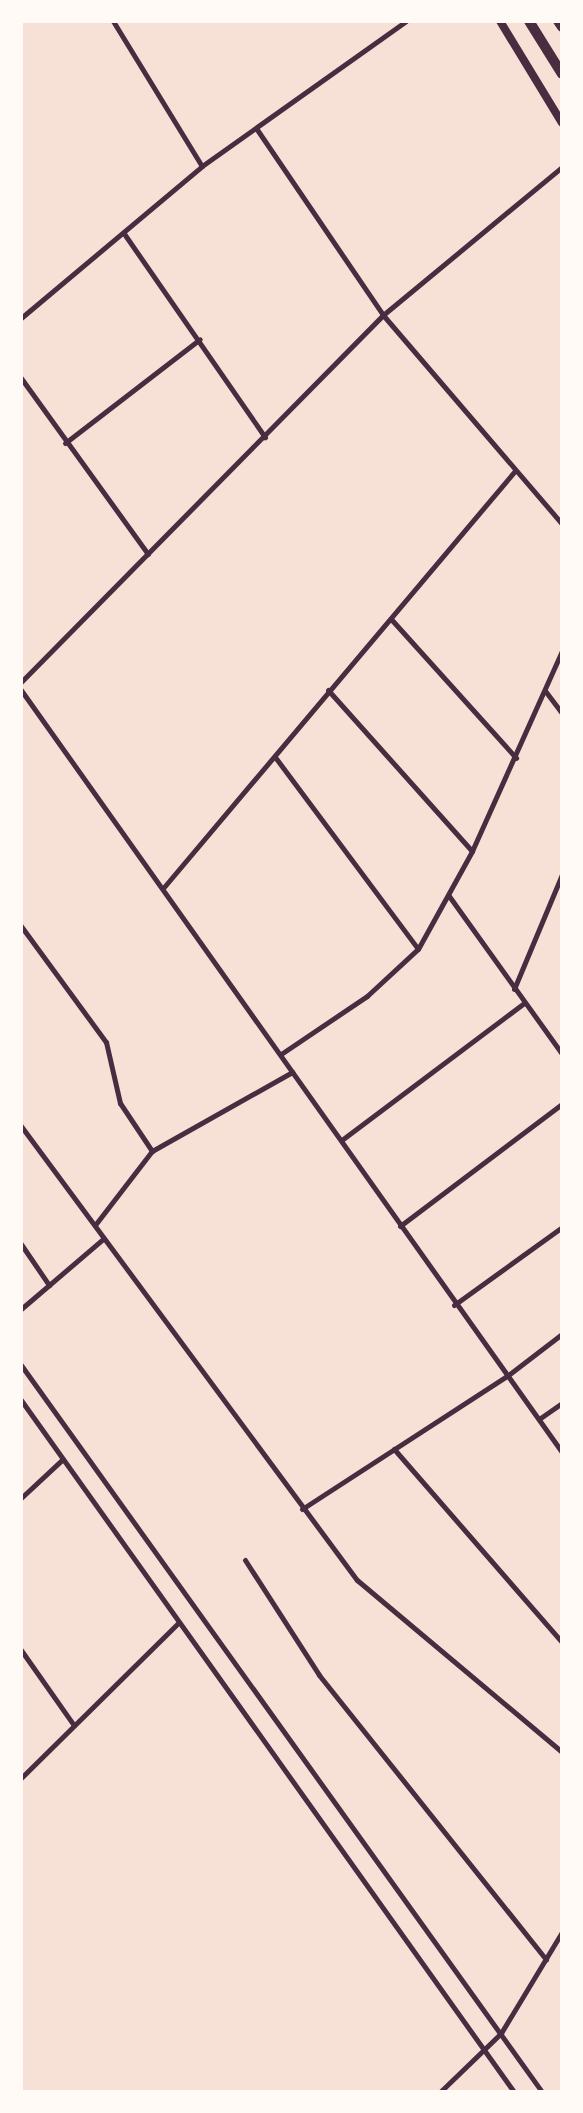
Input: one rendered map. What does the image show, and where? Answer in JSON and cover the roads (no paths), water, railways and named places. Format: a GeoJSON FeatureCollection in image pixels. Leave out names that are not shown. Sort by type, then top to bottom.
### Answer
{"type":"FeatureCollection","features":[{"type":"Feature","properties":{"kind":"highway"},"geometry":{"type":"LineString","coordinates":[[529,21],[562,74]]}},
{"type":"Feature","properties":{"kind":"highway"},"geometry":{"type":"LineString","coordinates":[[558,21],[562,27]]}},
{"type":"Feature","properties":{"kind":"main road"},"geometry":{"type":"LineString","coordinates":[[499,21],[562,124]]}},
{"type":"Feature","properties":{"kind":"street"},"geometry":{"type":"LineString","coordinates":[[113,21],[202,166]]}},
{"type":"Feature","properties":{"kind":"street"},"geometry":{"type":"LineString","coordinates":[[21,318],[125,234],[202,166],[406,21]]}},
{"type":"Feature","properties":{"kind":"street"},"geometry":{"type":"LineString","coordinates":[[256,128],[383,315],[514,472],[562,524]]}},
{"type":"Feature","properties":{"kind":"street"},"geometry":{"type":"LineString","coordinates":[[21,682],[383,315],[562,167]]}},
{"type":"Feature","properties":{"kind":"street"},"geometry":{"type":"LineString","coordinates":[[125,234],[200,339],[265,437]]}},
{"type":"Feature","properties":{"kind":"street"},"geometry":{"type":"LineString","coordinates":[[65,443],[200,339]]}},
{"type":"Feature","properties":{"kind":"street"},"geometry":{"type":"LineString","coordinates":[[21,378],[65,443],[148,554]]}},
{"type":"Feature","properties":{"kind":"street"},"geometry":{"type":"LineString","coordinates":[[164,887],[514,472]]}},
{"type":"Feature","properties":{"kind":"street"},"geometry":{"type":"LineString","coordinates":[[391,619],[516,758]]}},
{"type":"Feature","properties":{"kind":"street"},"geometry":{"type":"LineString","coordinates":[[281,1054],[367,996],[418,949],[472,851],[546,692],[562,651]]}},
{"type":"Feature","properties":{"kind":"street"},"geometry":{"type":"LineString","coordinates":[[21,690],[164,887],[292,1072],[343,1139],[454,1305],[562,1452]]}},
{"type":"Feature","properties":{"kind":"street"},"geometry":{"type":"LineString","coordinates":[[328,690],[472,851]]}},
{"type":"Feature","properties":{"kind":"street"},"geometry":{"type":"LineString","coordinates":[[546,692],[562,713]]}},
{"type":"Feature","properties":{"kind":"street"},"geometry":{"type":"LineString","coordinates":[[275,757],[418,949]]}},
{"type":"Feature","properties":{"kind":"street"},"geometry":{"type":"LineString","coordinates":[[514,989],[562,874]]}},
{"type":"Feature","properties":{"kind":"street"},"geometry":{"type":"LineString","coordinates":[[449,896],[562,1054]]}},
{"type":"Feature","properties":{"kind":"street"},"geometry":{"type":"LineString","coordinates":[[21,926],[106,1042],[120,1103],[152,1151]]}},
{"type":"Feature","properties":{"kind":"street"},"geometry":{"type":"LineString","coordinates":[[343,1139],[524,1003]]}},
{"type":"Feature","properties":{"kind":"street"},"geometry":{"type":"LineString","coordinates":[[95,1225],[152,1151],[292,1072]]}},
{"type":"Feature","properties":{"kind":"street"},"geometry":{"type":"LineString","coordinates":[[400,1226],[562,1104]]}},
{"type":"Feature","properties":{"kind":"street"},"geometry":{"type":"LineString","coordinates":[[21,1126],[358,1580],[562,1752]]}},
{"type":"Feature","properties":{"kind":"street"},"geometry":{"type":"LineString","coordinates":[[454,1305],[562,1227]]}},
{"type":"Feature","properties":{"kind":"street"},"geometry":{"type":"LineString","coordinates":[[21,1309],[103,1239]]}},
{"type":"Feature","properties":{"kind":"street"},"geometry":{"type":"LineString","coordinates":[[21,1244],[49,1285]]}},
{"type":"Feature","properties":{"kind":"street"},"geometry":{"type":"LineString","coordinates":[[302,1508],[507,1376],[562,1334]]}},
{"type":"Feature","properties":{"kind":"street"},"geometry":{"type":"LineString","coordinates":[[21,1365],[542,2092]]}},
{"type":"Feature","properties":{"kind":"street"},"geometry":{"type":"LineString","coordinates":[[21,1400],[514,2092]]}},
{"type":"Feature","properties":{"kind":"street"},"geometry":{"type":"LineString","coordinates":[[539,1419],[562,1402]]}},
{"type":"Feature","properties":{"kind":"street"},"geometry":{"type":"LineString","coordinates":[[394,1448],[562,1642]]}},
{"type":"Feature","properties":{"kind":"street"},"geometry":{"type":"LineString","coordinates":[[21,1498],[62,1459]]}},
{"type":"Feature","properties":{"kind":"street"},"geometry":{"type":"LineString","coordinates":[[245,1560],[319,1675],[546,1959]]}},
{"type":"Feature","properties":{"kind":"street"},"geometry":{"type":"LineString","coordinates":[[21,1778],[178,1623]]}},
{"type":"Feature","properties":{"kind":"street"},"geometry":{"type":"LineString","coordinates":[[21,1650],[73,1724]]}},
{"type":"Feature","properties":{"kind":"street"},"geometry":{"type":"LineString","coordinates":[[440,2092],[501,2033],[562,1933]]}}]}
